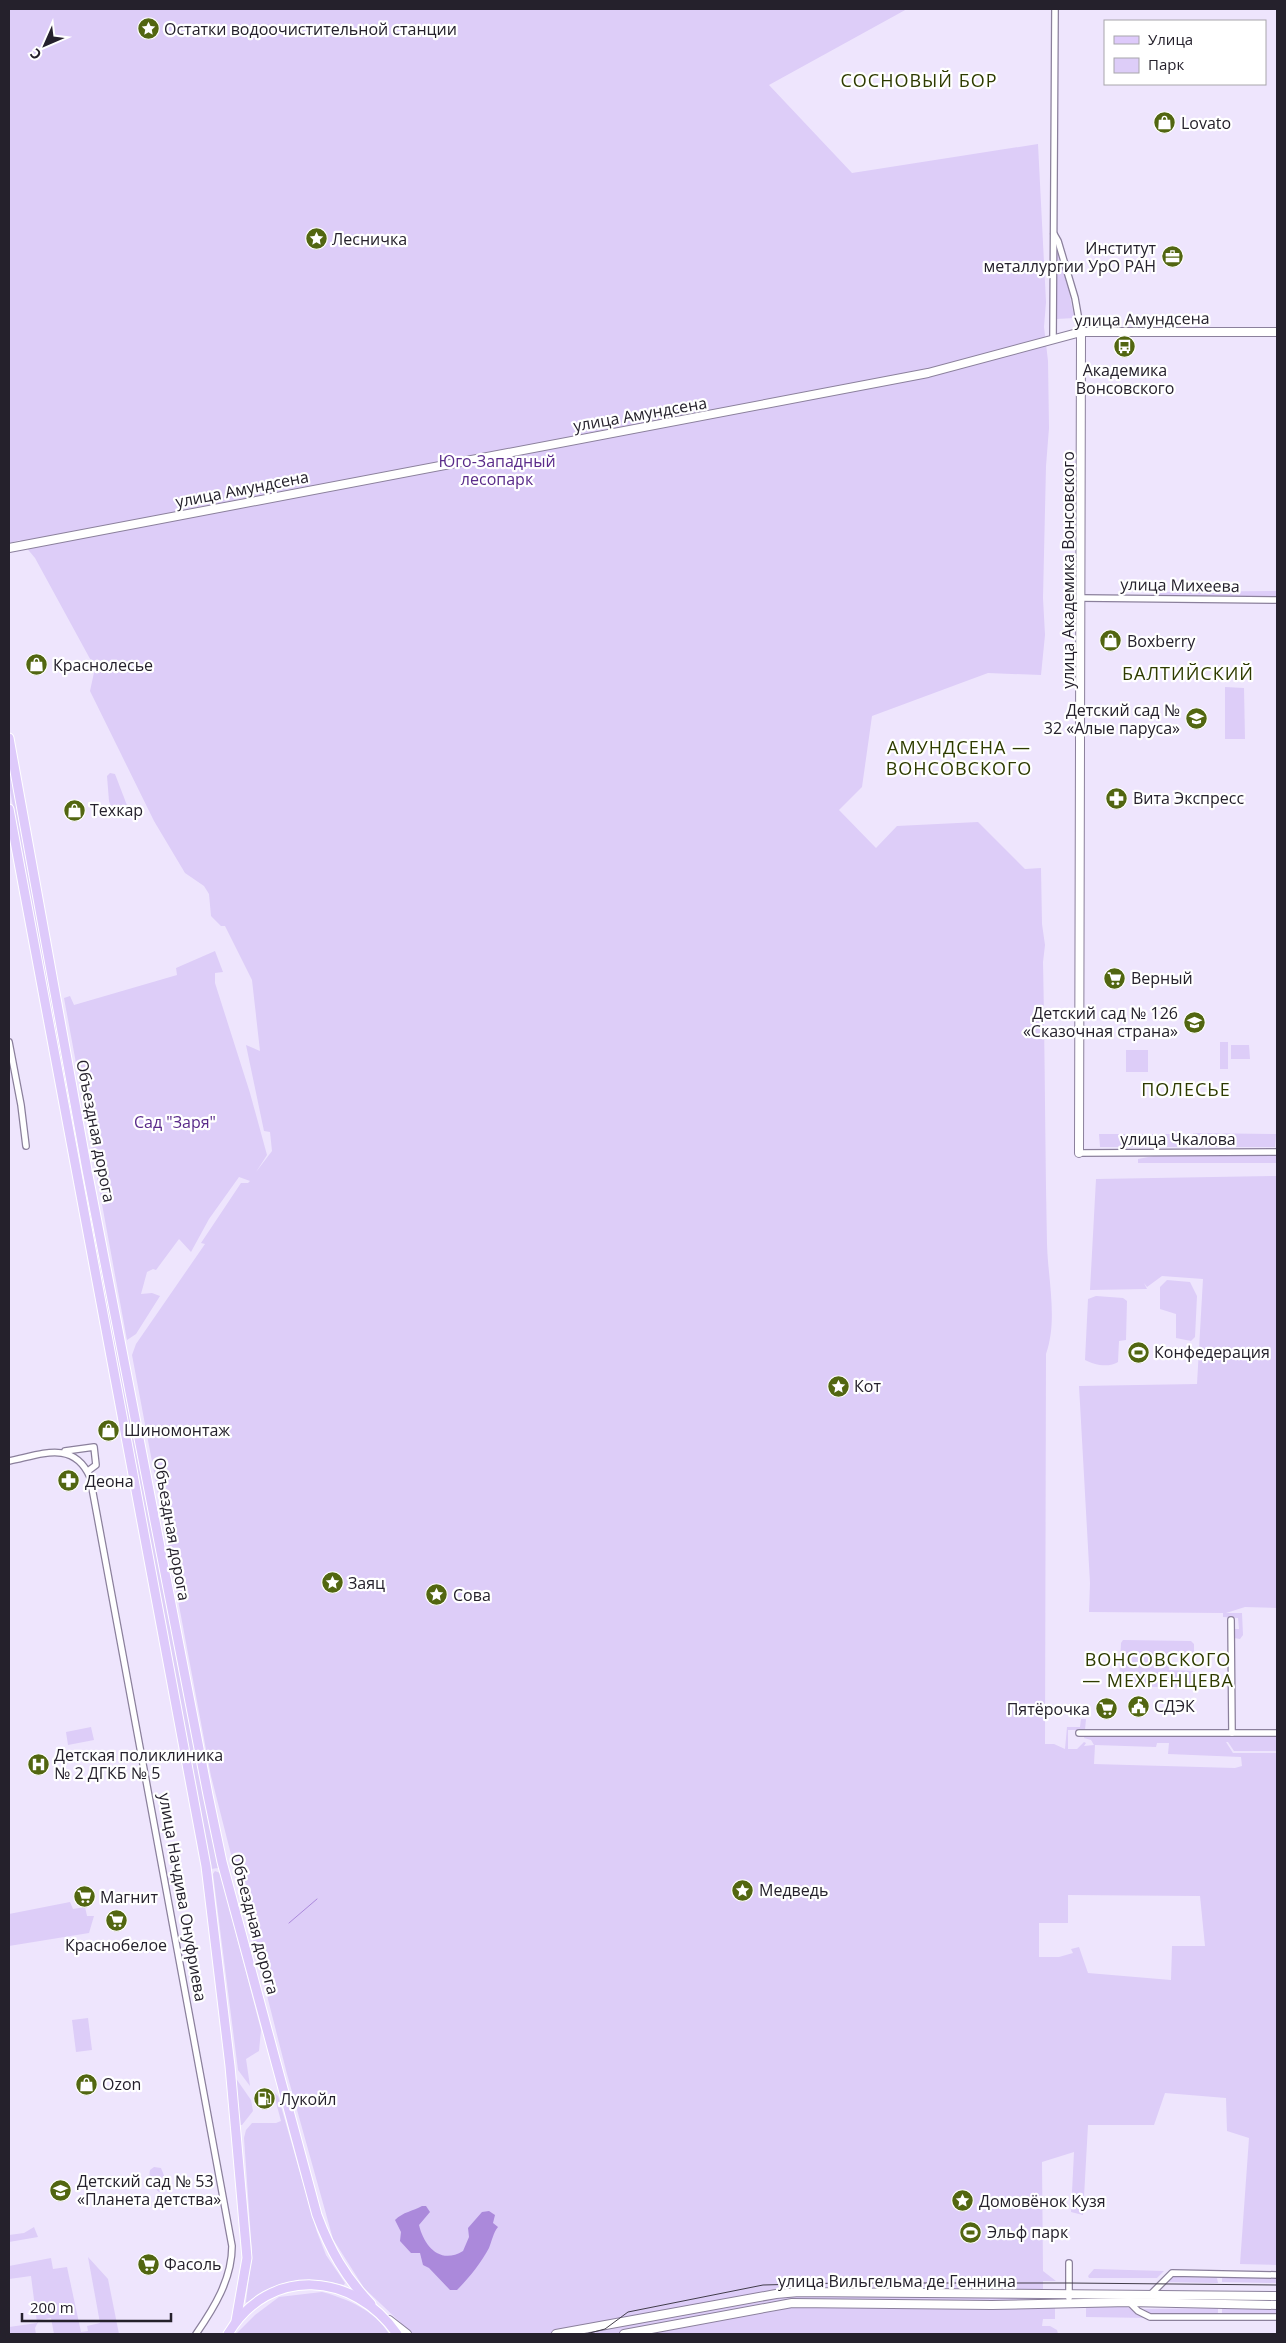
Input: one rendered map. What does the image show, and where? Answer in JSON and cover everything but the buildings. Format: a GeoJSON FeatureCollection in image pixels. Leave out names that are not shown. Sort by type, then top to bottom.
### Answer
{"type":"FeatureCollection","features":[{"type":"Feature","properties":{"kind":"main road","name":"улица Амундсена"},"geometry":{"type":"LineString","coordinates":[[9,548],[919,375],[1081,332],[1277,332]]}},
{"type":"Feature","properties":{"kind":"main road","name":"улица Академика Вонсовского"},"geometry":{"type":"LineString","coordinates":[[1079,1153],[1082,598],[1081,332]]}},
{"type":"Feature","properties":{"kind":"main road","name":"Объездная дорога"},"geometry":{"type":"LineString","coordinates":[[9,738],[87,1170],[126,1361],[191,1711],[222,1862],[317,2215],[331,2252],[354,2286],[371,2304]]}},
{"type":"Feature","properties":{"kind":"main road","name":"Объездная дорога"},"geometry":{"type":"LineString","coordinates":[[9,809],[206,1866],[230,2066],[246,2258],[236,2321]]}},
{"type":"Feature","properties":{"kind":"main road"},"geometry":{"type":"LineString","coordinates":[[228,2334],[236,2321],[261,2300],[279,2291],[299,2286],[321,2285],[340,2289],[371,2304],[407,2334]]}},
{"type":"Feature","properties":{"kind":"main road","name":"улица Вильгельма де Геннина"},"geometry":{"type":"LineString","coordinates":[[556,2334],[776,2294],[1069,2298],[1130,2302],[1277,2305]]}},
{"type":"Feature","properties":{"kind":"main road","name":"улица Вильгельма де Геннина"},"geometry":{"type":"LineString","coordinates":[[624,2334],[792,2303],[992,2305],[1069,2298],[1151,2294],[1277,2296]]}},
{"type":"Feature","properties":{"kind":"main road"},"geometry":{"type":"LineString","coordinates":[[385,2317],[397,2334]]}},
{"type":"Feature","properties":{"kind":"street","name":"улица Академика Вонсовского"},"geometry":{"type":"LineString","coordinates":[[1053,339],[1055,9]]}},
{"type":"Feature","properties":{"kind":"street","name":"улица Академика Вонсовского"},"geometry":{"type":"LineString","coordinates":[[1053,232],[1058,241],[1073,289],[1081,332]]}},
{"type":"Feature","properties":{"kind":"street","name":"улица Михеева"},"geometry":{"type":"LineString","coordinates":[[1082,598],[1277,600]]}},
{"type":"Feature","properties":{"kind":"street"},"geometry":{"type":"LineString","coordinates":[[9,1042],[21,1105],[26,1146]]}},
{"type":"Feature","properties":{"kind":"street","name":"улица Чкалова"},"geometry":{"type":"LineString","coordinates":[[1079,1153],[1277,1152]]}},
{"type":"Feature","properties":{"kind":"street"},"geometry":{"type":"LineString","coordinates":[[9,1461],[62,1451],[94,1448],[96,1465],[88,1471],[80,1462],[62,1451]]}},
{"type":"Feature","properties":{"kind":"street","name":"улица Начдива Онуфриева"},"geometry":{"type":"LineString","coordinates":[[88,1471],[170,1904],[210,2135],[232,2246],[232,2256],[226,2279],[216,2303],[196,2334]]}},
{"type":"Feature","properties":{"kind":"street"},"geometry":{"type":"LineString","coordinates":[[1230,1620],[1232,1732]]}},
{"type":"Feature","properties":{"kind":"street"},"geometry":{"type":"LineString","coordinates":[[1079,1733],[1277,1733]]}},
{"type":"Feature","properties":{"kind":"street"},"geometry":{"type":"LineString","coordinates":[[1069,2263],[1069,2298]]}},
{"type":"Feature","properties":{"kind":"street"},"geometry":{"type":"LineString","coordinates":[[1151,2294],[1172,2273],[1277,2275]]}},
{"type":"Feature","properties":{"kind":"street"},"geometry":{"type":"LineString","coordinates":[[1130,2302],[1138,2311],[1150,2317],[1277,2317]]}},
{"type":"Feature","properties":{"kind":"green space","name":"Юго-Западный лесопарк"},"geometry":{"type":"Polygon","coordinates":[[[9,9],[907,9],[769,85],[852,173],[1038,144],[1046,302],[1044,327],[1048,361],[1049,428],[1046,466],[1043,598],[1045,635],[1041,675],[988,673],[872,716],[862,787],[839,810],[876,848],[897,826],[978,822],[1025,869],[1041,868],[1042,924],[1045,945],[1043,962],[1047,1244],[1052,1314],[1050,1341],[1046,1354],[1045,1744],[1054,1744],[1065,1749],[1067,1727],[1080,1727],[1081,1719],[1086,1719],[1085,1730],[1068,1730],[1068,1749],[1077,1749],[1084,1742],[1086,1743],[1084,1746],[1094,1745],[1091,1740],[1084,1738],[1085,1735],[1277,1736],[1277,1751],[1234,1751],[1226,1742],[1233,1753],[1277,1753],[1277,2265],[1240,2264],[1249,2138],[1227,2131],[1226,2098],[1165,2093],[1154,2125],[1088,2125],[1083,2215],[1071,2212],[1074,2152],[1042,2162],[1043,2271],[1056,2281],[1043,2281],[1043,2308],[1055,2308],[1055,2319],[1043,2319],[1042,2326],[1050,2326],[1057,2330],[1058,2334],[405,2334],[401,2323],[364,2288],[333,2239],[287,2074],[211,1776],[132,1355],[136,1344],[205,1244],[201,1243],[241,1183],[248,1183],[250,1181],[239,1177],[209,1219],[191,1252],[179,1239],[156,1270],[153,1269],[147,1272],[141,1294],[152,1293],[160,1296],[136,1334],[127,1340],[64,998],[70,996],[74,1005],[177,975],[176,968],[215,951],[223,972],[215,973],[215,983],[250,1093],[267,1155],[256,1172],[272,1151],[270,1132],[264,1131],[246,1045],[260,1051],[252,980],[225,926],[221,926],[211,916],[209,894],[204,886],[185,873],[154,821],[90,691],[95,668],[35,558],[20,540],[9,543],[9,9]],[[1157,1743],[1156,1747],[1095,1745],[1094,1764],[1235,1768],[1242,1766],[1241,1757],[1168,1754],[1169,1743],[1157,1743]],[[1068,1895],[1068,1923],[1039,1923],[1039,1957],[1059,1957],[1073,1953],[1071,1949],[1079,1947],[1088,1973],[1171,1980],[1172,1946],[1205,1946],[1200,1896],[1068,1895]]]}},
{"type":"Feature","properties":{"kind":"green space"},"geometry":{"type":"Polygon","coordinates":[[[1057,251],[1064,267],[1075,318],[1056,319],[1057,251]]]}},
{"type":"Feature","properties":{"kind":"green space"},"geometry":{"type":"Polygon","coordinates":[[[1277,591],[1277,598],[1159,597],[1157,592],[1277,591]]]}},
{"type":"Feature","properties":{"kind":"green space"},"geometry":{"type":"Polygon","coordinates":[[[1225,687],[1244,688],[1245,739],[1225,739],[1225,687]]]}},
{"type":"Feature","properties":{"kind":"green space"},"geometry":{"type":"Polygon","coordinates":[[[9,761],[136,1446],[218,1868],[211,1869],[9,785],[9,761]]]}},
{"type":"Feature","properties":{"kind":"green space"},"geometry":{"type":"Polygon","coordinates":[[[110,773],[115,774],[128,808],[113,813],[109,801],[107,776],[110,773]]]}},
{"type":"Feature","properties":{"kind":"green space"},"geometry":{"type":"Polygon","coordinates":[[[1220,1042],[1228,1042],[1228,1069],[1220,1069],[1220,1042]]]}},
{"type":"Feature","properties":{"kind":"green space"},"geometry":{"type":"Polygon","coordinates":[[[1231,1045],[1249,1045],[1250,1059],[1231,1059],[1231,1045]]]}},
{"type":"Feature","properties":{"kind":"green space"},"geometry":{"type":"Polygon","coordinates":[[[1126,1050],[1148,1050],[1148,1072],[1126,1072],[1126,1050]]]}},
{"type":"Feature","properties":{"kind":"green space"},"geometry":{"type":"Polygon","coordinates":[[[1193,1133],[1276,1134],[1275,1147],[1193,1147],[1193,1133]]]}},
{"type":"Feature","properties":{"kind":"green space"},"geometry":{"type":"Polygon","coordinates":[[[1099,1134],[1191,1134],[1191,1143],[1188,1147],[1100,1147],[1099,1134]]]}},
{"type":"Feature","properties":{"kind":"green space"},"geometry":{"type":"Polygon","coordinates":[[[1154,1156],[1276,1156],[1277,1163],[1138,1163],[1138,1159],[1154,1156]]]}},
{"type":"Feature","properties":{"kind":"green space"},"geometry":{"type":"Polygon","coordinates":[[[1277,1176],[1277,1608],[1245,1607],[1226,1613],[1242,1613],[1243,1635],[1240,1639],[1234,1638],[1234,1629],[1239,1629],[1238,1618],[1223,1617],[1223,1613],[1089,1612],[1090,1583],[1079,1386],[1197,1384],[1203,1279],[1162,1276],[1147,1287],[1144,1283],[1147,1289],[1090,1290],[1096,1179],[1277,1176]]]}},
{"type":"Feature","properties":{"kind":"green space"},"geometry":{"type":"Polygon","coordinates":[[[1167,1280],[1190,1282],[1197,1296],[1195,1337],[1191,1341],[1176,1338],[1176,1314],[1160,1309],[1160,1287],[1167,1280]]]}},
{"type":"Feature","properties":{"kind":"green space"},"geometry":{"type":"Polygon","coordinates":[[[1096,1296],[1123,1298],[1127,1301],[1126,1340],[1119,1341],[1118,1362],[1110,1365],[1097,1364],[1085,1360],[1088,1299],[1096,1296]]]}},
{"type":"Feature","properties":{"kind":"green space"},"geometry":{"type":"Polygon","coordinates":[[[1123,1640],[1191,1641],[1194,1644],[1194,1656],[1169,1656],[1169,1670],[1195,1671],[1195,1685],[1192,1688],[1121,1686],[1119,1683],[1121,1643],[1123,1640]]]}},
{"type":"Feature","properties":{"kind":"green space"},"geometry":{"type":"Polygon","coordinates":[[[91,1727],[94,1740],[68,1745],[66,1732],[91,1727]]]}},
{"type":"Feature","properties":{"kind":"green space"},"geometry":{"type":"Polygon","coordinates":[[[215,1871],[220,1873],[261,2030],[259,2051],[246,2059],[250,2086],[238,2070],[213,1874],[215,1871]]]}},
{"type":"Feature","properties":{"kind":"green space"},"geometry":{"type":"Polygon","coordinates":[[[70,1902],[73,1909],[85,1907],[87,1916],[94,1916],[89,1933],[9,1946],[9,1914],[70,1902]]]}},
{"type":"Feature","properties":{"kind":"green space"},"geometry":{"type":"Polygon","coordinates":[[[88,2018],[92,2050],[76,2052],[72,2020],[88,2018]]]}},
{"type":"Feature","properties":{"kind":"green space"},"geometry":{"type":"Polygon","coordinates":[[[235,2077],[251,2100],[253,2111],[242,2125],[239,2125],[235,2077]]]}},
{"type":"Feature","properties":{"kind":"green space"},"geometry":{"type":"Polygon","coordinates":[[[273,2091],[278,2096],[317,2232],[326,2255],[345,2283],[344,2285],[317,2280],[293,2281],[270,2288],[247,2303],[252,2253],[244,2138],[246,2130],[252,2123],[276,2123],[281,2121],[273,2091]]]}},
{"type":"Feature","properties":{"kind":"green space"},"geometry":{"type":"Polygon","coordinates":[[[154,2167],[161,2168],[167,2183],[166,2188],[159,2192],[154,2188],[150,2180],[150,2170],[154,2167]]]}},
{"type":"Feature","properties":{"kind":"green space"},"geometry":{"type":"Polygon","coordinates":[[[34,2227],[38,2237],[9,2242],[9,2235],[24,2233],[34,2227]]]}},
{"type":"Feature","properties":{"kind":"green space"},"geometry":{"type":"Polygon","coordinates":[[[88,2257],[108,2279],[119,2334],[54,2334],[51,2318],[39,2320],[35,2328],[36,2334],[9,2334],[9,2327],[37,2323],[31,2276],[9,2279],[9,2266],[51,2258],[53,2269],[67,2267],[81,2332],[88,2331],[87,2326],[100,2323],[88,2257]]]}},
{"type":"Feature","properties":{"kind":"green space"},"geometry":{"type":"Polygon","coordinates":[[[1094,2269],[1164,2271],[1157,2278],[1089,2278],[1088,2276],[1094,2269]]]}},
{"type":"Feature","properties":{"kind":"green space"},"geometry":{"type":"Polygon","coordinates":[[[1173,2277],[1217,2278],[1218,2283],[1167,2282],[1173,2277]]]}},
{"type":"Feature","properties":{"kind":"green space"},"geometry":{"type":"Polygon","coordinates":[[[1222,2277],[1277,2278],[1277,2283],[1222,2282],[1222,2277]]]}},
{"type":"Feature","properties":{"kind":"green space"},"geometry":{"type":"Polygon","coordinates":[[[322,2292],[351,2302],[368,2312],[376,2318],[389,2334],[236,2334],[255,2315],[279,2297],[322,2292]]]}},
{"type":"Feature","properties":{"kind":"green space"},"geometry":{"type":"Polygon","coordinates":[[[1086,2306],[1127,2307],[1149,2318],[1086,2317],[1086,2306]]]}},
{"type":"Feature","properties":{"kind":"green space"},"geometry":{"type":"Polygon","coordinates":[[[1218,2308],[1218,2313],[1152,2314],[1143,2309],[1218,2308]]]}},
{"type":"Feature","properties":{"kind":"green space"},"geometry":{"type":"Polygon","coordinates":[[[1222,2308],[1277,2309],[1277,2314],[1222,2313],[1222,2308]]]}},
{"type":"Feature","properties":{"kind":"shaded area"},"geometry":{"type":"Polygon","coordinates":[[[426,2206],[430,2212],[419,2225],[421,2233],[434,2251],[447,2256],[463,2251],[469,2237],[468,2228],[482,2212],[489,2211],[495,2215],[493,2223],[498,2227],[489,2248],[457,2290],[450,2290],[429,2268],[423,2265],[420,2253],[411,2253],[400,2241],[401,2232],[395,2220],[405,2213],[426,2206]]]}},
{"type":"Feature","properties":{"kind":"waterway"},"geometry":{"type":"LineString","coordinates":[[289,1923],[317,1899]]}},
{"type":"Feature","properties":{"kind":"tram line"},"geometry":{"type":"LineString","coordinates":[[586,2334],[605,2329],[628,2312],[763,2285],[839,2283],[1277,2285]]}},
{"type":"Feature","properties":{"kind":"place","name":"Остатки водоочистительной станции"},"geometry":{"type":"Point","coordinates":[148,29]}},
{"type":"Feature","properties":{"kind":"place","name":"Lovato"},"geometry":{"type":"Point","coordinates":[1165,123]}},
{"type":"Feature","properties":{"kind":"place","name":"Лесничка"},"geometry":{"type":"Point","coordinates":[316,239]}},
{"type":"Feature","properties":{"kind":"place","name":"Институт металлургии УрО РАН"},"geometry":{"type":"Point","coordinates":[1172,257]}},
{"type":"Feature","properties":{"kind":"place","name":"Академика Вонсовского"},"geometry":{"type":"Point","coordinates":[1125,346]}},
{"type":"Feature","properties":{"kind":"place","name":"Boxberry"},"geometry":{"type":"Point","coordinates":[1111,641]}},
{"type":"Feature","properties":{"kind":"place","name":"Краснолесье"},"geometry":{"type":"Point","coordinates":[37,665]}},
{"type":"Feature","properties":{"kind":"place","name":"Детский сад № 32 «Алые паруса»"},"geometry":{"type":"Point","coordinates":[1196,719]}},
{"type":"Feature","properties":{"kind":"place","name":"Вита Экспресс"},"geometry":{"type":"Point","coordinates":[1117,798]}},
{"type":"Feature","properties":{"kind":"place","name":"Техкар"},"geometry":{"type":"Point","coordinates":[74,810]}},
{"type":"Feature","properties":{"kind":"place","name":"Верный"},"geometry":{"type":"Point","coordinates":[1115,978]}},
{"type":"Feature","properties":{"kind":"place","name":"Детский сад № 126 «Сказочная страна»"},"geometry":{"type":"Point","coordinates":[1194,1022]}},
{"type":"Feature","properties":{"kind":"place","name":"Конфедерация"},"geometry":{"type":"Point","coordinates":[1138,1352]}},
{"type":"Feature","properties":{"kind":"place","name":"Кот"},"geometry":{"type":"Point","coordinates":[838,1386]}},
{"type":"Feature","properties":{"kind":"place","name":"Шиномонтаж"},"geometry":{"type":"Point","coordinates":[108,1430]}},
{"type":"Feature","properties":{"kind":"place","name":"Деона"},"geometry":{"type":"Point","coordinates":[69,1481]}},
{"type":"Feature","properties":{"kind":"place","name":"Заяц"},"geometry":{"type":"Point","coordinates":[332,1583]}},
{"type":"Feature","properties":{"kind":"place","name":"Сова"},"geometry":{"type":"Point","coordinates":[437,1595]}},
{"type":"Feature","properties":{"kind":"place","name":"СДЭК"},"geometry":{"type":"Point","coordinates":[1138,1706]}},
{"type":"Feature","properties":{"kind":"place","name":"Пятёрочка"},"geometry":{"type":"Point","coordinates":[1106,1709]}},
{"type":"Feature","properties":{"kind":"place","name":"Детская поликлиника № 2 ДГКБ № 5"},"geometry":{"type":"Point","coordinates":[38,1764]}},
{"type":"Feature","properties":{"kind":"place","name":"Медведь"},"geometry":{"type":"Point","coordinates":[743,1890]}},
{"type":"Feature","properties":{"kind":"place","name":"Магнит"},"geometry":{"type":"Point","coordinates":[84,1897]}},
{"type":"Feature","properties":{"kind":"place","name":"Краснобелое"},"geometry":{"type":"Point","coordinates":[116,1921]}},
{"type":"Feature","properties":{"kind":"place","name":"Ozon"},"geometry":{"type":"Point","coordinates":[86,2084]}},
{"type":"Feature","properties":{"kind":"place","name":"Лукойл"},"geometry":{"type":"Point","coordinates":[264,2099]}},
{"type":"Feature","properties":{"kind":"place","name":"Детский сад № 53 «Планета детства»"},"geometry":{"type":"Point","coordinates":[61,2190]}},
{"type":"Feature","properties":{"kind":"place","name":"Домовёнок Кузя"},"geometry":{"type":"Point","coordinates":[963,2201]}},
{"type":"Feature","properties":{"kind":"place","name":"Эльф парк"},"geometry":{"type":"Point","coordinates":[971,2232]}},
{"type":"Feature","properties":{"kind":"place","name":"Фасоль"},"geometry":{"type":"Point","coordinates":[148,2264]}},
{"type":"Feature","properties":{"kind":"district","name":"СОСНОВЫЙ БОР"},"geometry":{"type":"Point","coordinates":[919,80]}},
{"type":"Feature","properties":{"kind":"district","name":"БАЛТИЙСКИЙ"},"geometry":{"type":"Point","coordinates":[1188,673]}},
{"type":"Feature","properties":{"kind":"district","name":"АМУНДСЕНА — ВОНСОВСКОГО"},"geometry":{"type":"Point","coordinates":[959,758]}},
{"type":"Feature","properties":{"kind":"district","name":"ПОЛЕСЬЕ"},"geometry":{"type":"Point","coordinates":[1186,1089]}},
{"type":"Feature","properties":{"kind":"district","name":"ВОНСОВСКОГО — МЕХРЕНЦЕВА"},"geometry":{"type":"Point","coordinates":[1158,1669]}},
{"type":"Feature","properties":{"kind":"park label","name":"Сад \"Заря\""},"geometry":{"type":"Point","coordinates":[175,1122]}}]}
